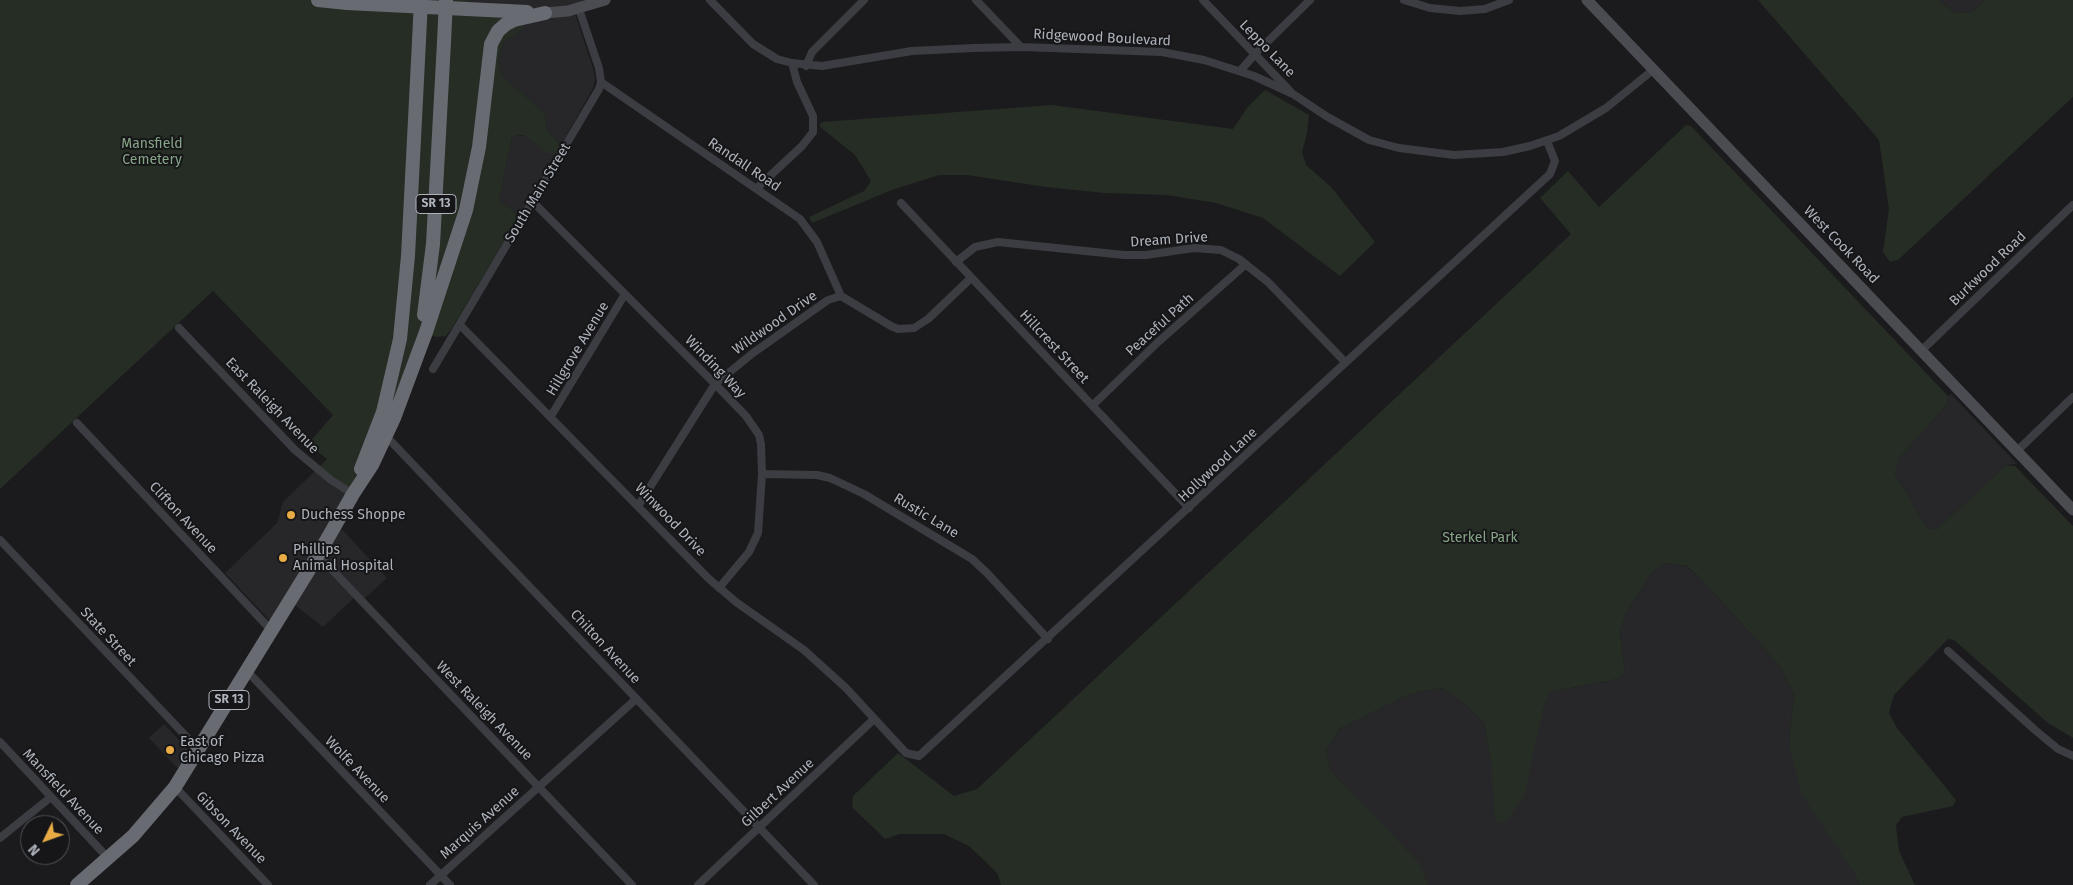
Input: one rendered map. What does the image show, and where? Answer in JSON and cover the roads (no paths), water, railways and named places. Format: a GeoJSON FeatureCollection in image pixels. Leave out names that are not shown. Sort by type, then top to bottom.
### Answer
{"type":"FeatureCollection","features":[{"type":"Feature","properties":{"kind":"highway"},"geometry":{"type":"LineString","coordinates":[[318,0],[545,13]]}},
{"type":"Feature","properties":{"kind":"highway","name":"SR 13"},"geometry":{"type":"LineString","coordinates":[[83,883],[151,818],[175,787],[372,465],[382,431],[401,331],[408,256],[421,0]]}},
{"type":"Feature","properties":{"kind":"highway","name":"SR 13"},"geometry":{"type":"LineString","coordinates":[[382,431],[413,364],[426,308],[431,263],[446,0]]}},
{"type":"Feature","properties":{"kind":"highway"},"geometry":{"type":"LineString","coordinates":[[413,364],[428,326],[472,186],[483,125],[491,44],[498,31],[506,24],[514,20],[545,13]]}},
{"type":"Feature","properties":{"kind":"main road"},"geometry":{"type":"LineString","coordinates":[[545,13],[579,9],[606,0]]}},
{"type":"Feature","properties":{"kind":"main road","name":"West Cook Road"},"geometry":{"type":"LineString","coordinates":[[1587,0],[2073,510]]}},
{"type":"Feature","properties":{"kind":"street","name":"Ridgewood Boulevard"},"geometry":{"type":"LineString","coordinates":[[710,0],[753,44],[778,59],[806,66],[822,66],[936,49],[1021,47],[1162,52],[1240,70],[1293,94],[1356,134],[1369,140],[1399,148],[1446,155],[1503,152],[1547,141],[1600,112],[1653,70]]}},
{"type":"Feature","properties":{"kind":"street"},"geometry":{"type":"LineString","coordinates":[[806,66],[812,52],[864,0]]}},
{"type":"Feature","properties":{"kind":"street"},"geometry":{"type":"LineString","coordinates":[[976,0],[1021,47]]}},
{"type":"Feature","properties":{"kind":"street","name":"Leppo Lane"},"geometry":{"type":"LineString","coordinates":[[1203,0],[1293,94]]}},
{"type":"Feature","properties":{"kind":"street"},"geometry":{"type":"LineString","coordinates":[[1240,70],[1310,0]]}},
{"type":"Feature","properties":{"kind":"street"},"geometry":{"type":"LineString","coordinates":[[1404,0],[1430,8],[1460,12],[1485,9],[1508,0]]}},
{"type":"Feature","properties":{"kind":"street"},"geometry":{"type":"LineString","coordinates":[[579,9],[600,68],[601,82]]}},
{"type":"Feature","properties":{"kind":"street"},"geometry":{"type":"LineString","coordinates":[[757,188],[802,146],[813,132],[813,116],[797,82],[792,63]]}},
{"type":"Feature","properties":{"kind":"street","name":"Randall Road"},"geometry":{"type":"LineString","coordinates":[[601,82],[800,218],[813,234],[822,251],[841,296]]}},
{"type":"Feature","properties":{"kind":"street","name":"South Main Street"},"geometry":{"type":"LineString","coordinates":[[433,369],[594,98],[601,82]]}},
{"type":"Feature","properties":{"kind":"street","name":"Hollywood Lane"},"geometry":{"type":"LineString","coordinates":[[874,720],[906,753],[920,756],[1550,174],[1555,161],[1547,141]]}},
{"type":"Feature","properties":{"kind":"street","name":"Winding Way"},"geometry":{"type":"LineString","coordinates":[[533,202],[715,384],[754,426],[759,435],[762,474],[760,520],[754,542],[741,562],[719,588]]}},
{"type":"Feature","properties":{"kind":"street","name":"Hillcrest Street"},"geometry":{"type":"LineString","coordinates":[[900,203],[1189,508]]}},
{"type":"Feature","properties":{"kind":"street","name":"Burkwood Road"},"geometry":{"type":"LineString","coordinates":[[1921,351],[2073,204]]}},
{"type":"Feature","properties":{"kind":"street","name":"Dream Drive"},"geometry":{"type":"LineString","coordinates":[[956,262],[975,247],[990,243],[1006,242],[1124,255],[1211,248],[1232,255],[1268,282],[1345,362]]}},
{"type":"Feature","properties":{"kind":"street","name":"Peaceful Path"},"geometry":{"type":"LineString","coordinates":[[1093,405],[1157,343],[1246,264]]}},
{"type":"Feature","properties":{"kind":"street"},"geometry":{"type":"LineString","coordinates":[[841,296],[883,322],[906,329],[921,325],[971,278]]}},
{"type":"Feature","properties":{"kind":"street","name":"Hillgrove Avenue"},"geometry":{"type":"LineString","coordinates":[[551,416],[625,294]]}},
{"type":"Feature","properties":{"kind":"street","name":"Wildwood Drive"},"geometry":{"type":"LineString","coordinates":[[638,506],[715,384],[753,353],[828,300],[841,296]]}},
{"type":"Feature","properties":{"kind":"street","name":"Winwood Drive"},"geometry":{"type":"LineString","coordinates":[[460,324],[719,588],[750,613],[804,650],[846,688],[874,720]]}},
{"type":"Feature","properties":{"kind":"street","name":"East Raleigh Avenue"},"geometry":{"type":"LineString","coordinates":[[179,328],[295,450],[331,480],[353,494]]}},
{"type":"Feature","properties":{"kind":"street"},"geometry":{"type":"LineString","coordinates":[[2017,451],[2073,398]]}},
{"type":"Feature","properties":{"kind":"street","name":"Clifton Avenue"},"geometry":{"type":"LineString","coordinates":[[77,424],[271,630]]}},
{"type":"Feature","properties":{"kind":"street","name":"Chilton Avenue"},"geometry":{"type":"LineString","coordinates":[[382,431],[814,885]]}},
{"type":"Feature","properties":{"kind":"street","name":"Rustic Lane"},"geometry":{"type":"LineString","coordinates":[[762,474],[830,478],[864,494],[972,559],[1048,639]]}},
{"type":"Feature","properties":{"kind":"street","name":"State Street"},"geometry":{"type":"LineString","coordinates":[[0,540],[198,750]]}},
{"type":"Feature","properties":{"kind":"street","name":"West Raleigh Avenue"},"geometry":{"type":"LineString","coordinates":[[318,554],[632,885]]}},
{"type":"Feature","properties":{"kind":"street"},"geometry":{"type":"LineString","coordinates":[[1948,651],[2034,730],[2058,749],[2073,756]]}},
{"type":"Feature","properties":{"kind":"street","name":"Wolfe Avenue"},"geometry":{"type":"LineString","coordinates":[[247,671],[450,885]]}},
{"type":"Feature","properties":{"kind":"street","name":"Marquis Avenue"},"geometry":{"type":"LineString","coordinates":[[430,885],[636,699]]}},
{"type":"Feature","properties":{"kind":"street","name":"Gilbert Avenue"},"geometry":{"type":"LineString","coordinates":[[698,885],[874,720]]}},
{"type":"Feature","properties":{"kind":"street","name":"Mansfield Avenue"},"geometry":{"type":"LineString","coordinates":[[0,742],[108,858]]}},
{"type":"Feature","properties":{"kind":"street","name":"Gibson Avenue"},"geometry":{"type":"LineString","coordinates":[[175,787],[268,885]]}},
{"type":"Feature","properties":{"kind":"street"},"geometry":{"type":"LineString","coordinates":[[0,838],[51,797]]}},
{"type":"Feature","properties":{"kind":"place","name":"Duchess Shoppe"},"geometry":{"type":"Point","coordinates":[291,515]}},
{"type":"Feature","properties":{"kind":"place","name":"Phillips Animal Hospital"},"geometry":{"type":"Point","coordinates":[283,558]}},
{"type":"Feature","properties":{"kind":"place","name":"East of Chicago Pizza"},"geometry":{"type":"Point","coordinates":[170,750]}},
{"type":"Feature","properties":{"kind":"park label","name":"Mansfield Cemetery"},"geometry":{"type":"Point","coordinates":[152,152]}},
{"type":"Feature","properties":{"kind":"park label","name":"Sterkel Park"},"geometry":{"type":"Point","coordinates":[1480,538]}}]}
